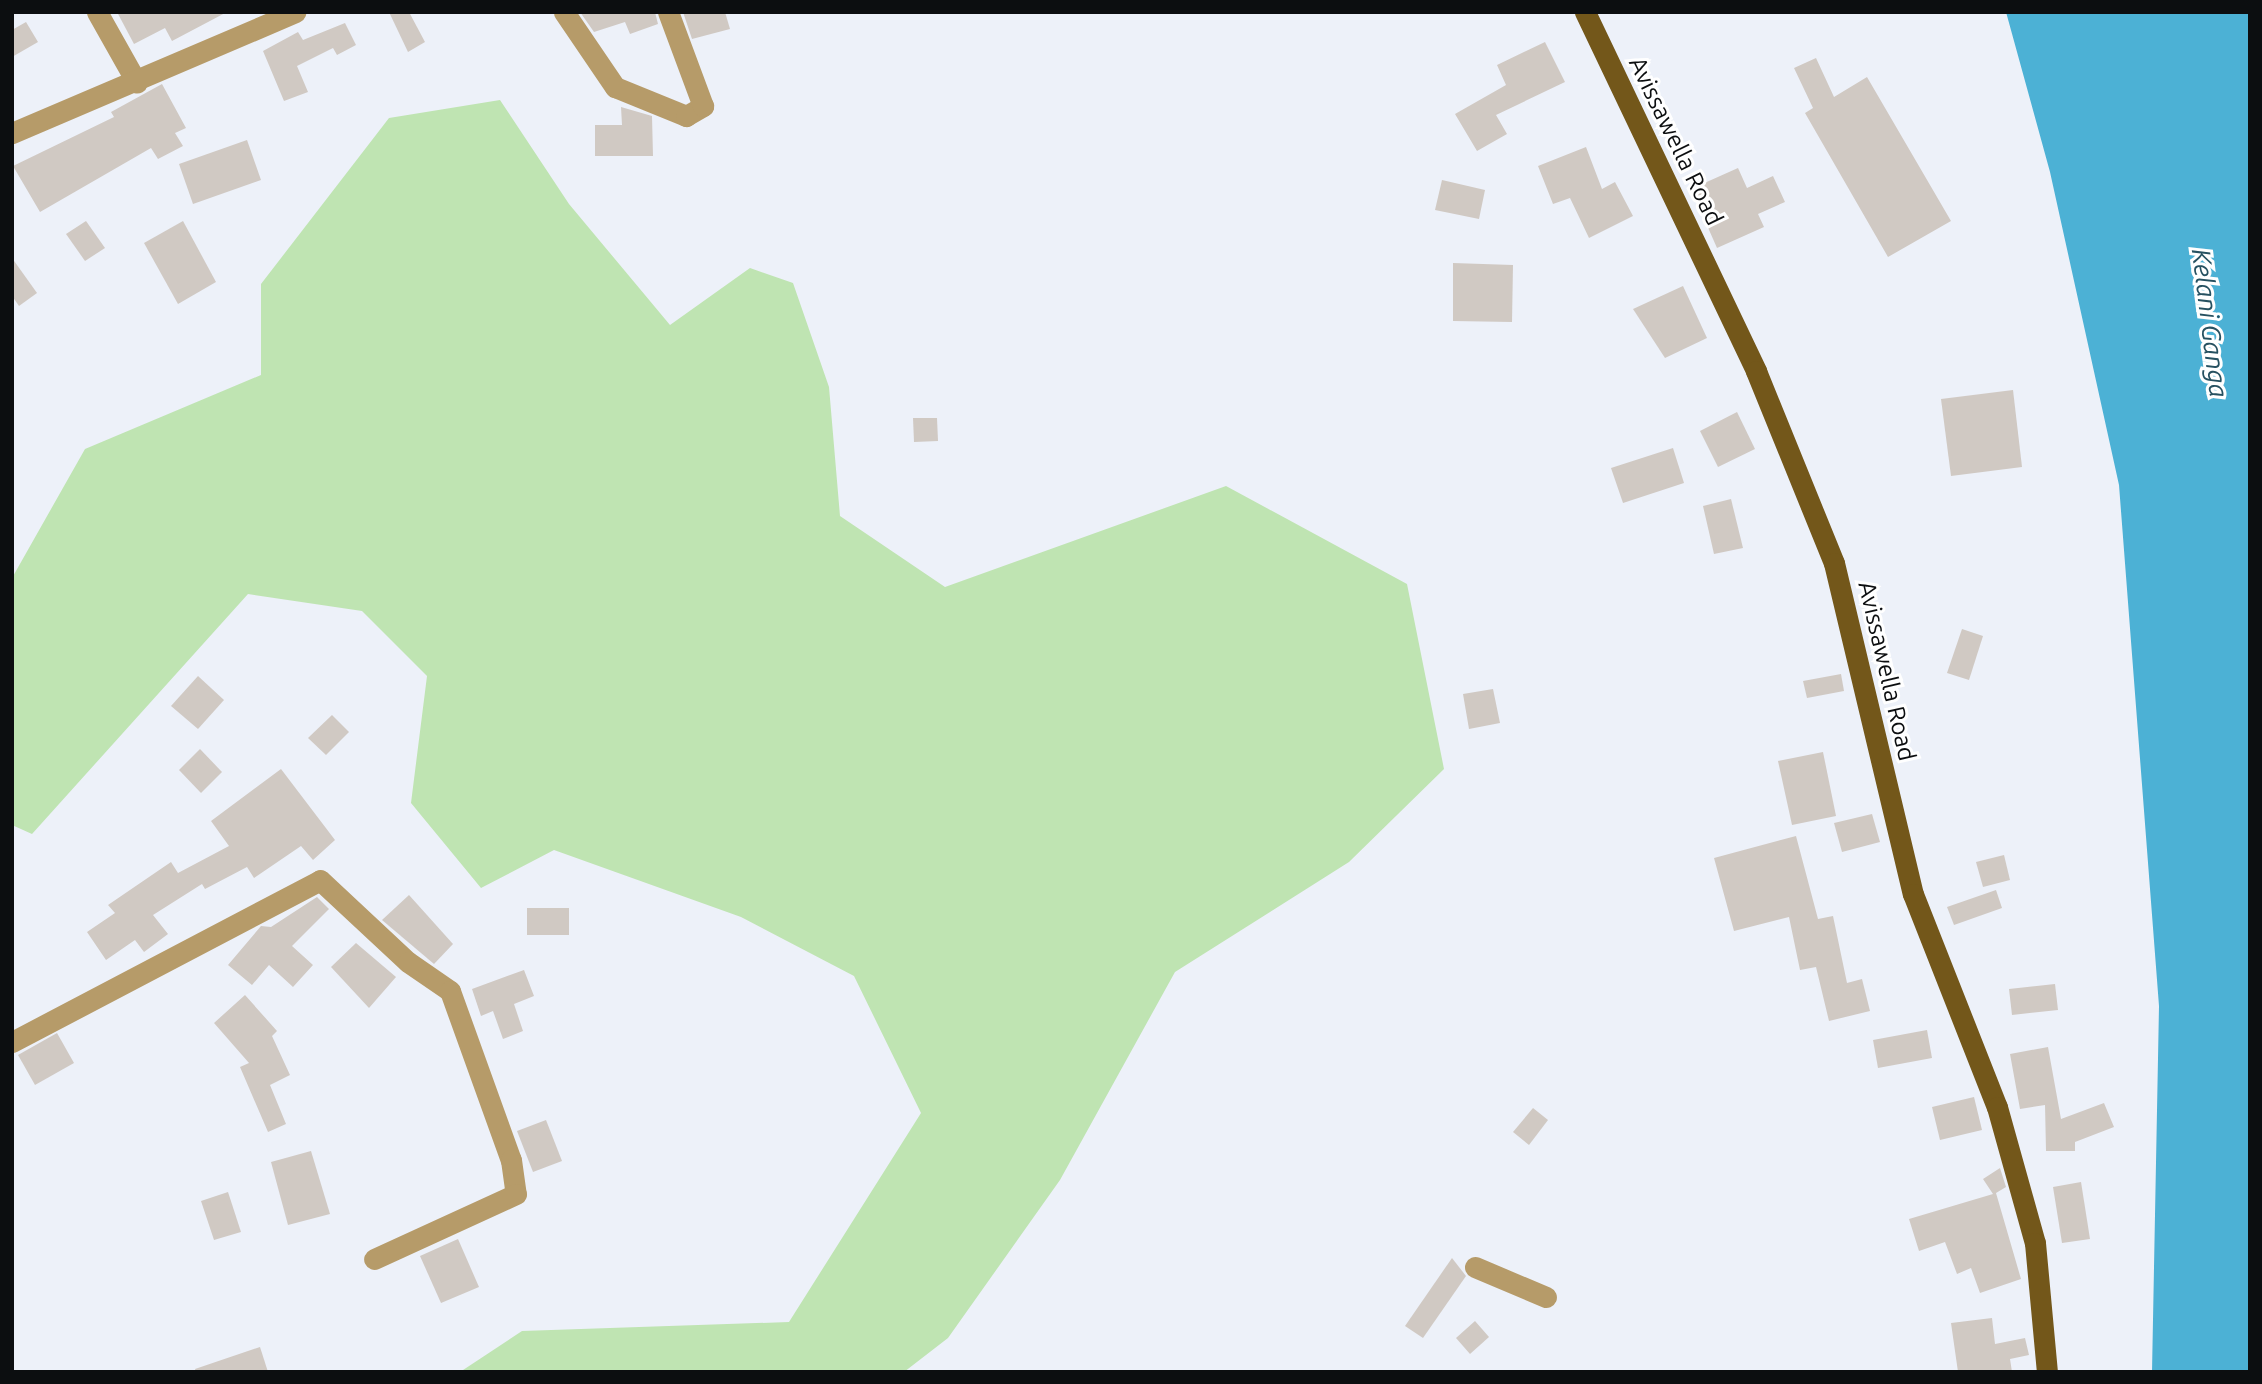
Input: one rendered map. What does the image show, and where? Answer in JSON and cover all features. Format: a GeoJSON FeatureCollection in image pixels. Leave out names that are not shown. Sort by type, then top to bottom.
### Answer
{"type":"FeatureCollection","features":[{"type":"Feature","properties":{"kind":"main road","name":"Avissawella Road"},"geometry":{"type":"LineString","coordinates":[[1585,12],[1756,371],[1834,563],[1913,894],[1997,1107],[2035,1244],[2048,1372]]}},
{"type":"Feature","properties":{"kind":"street"},"geometry":{"type":"LineString","coordinates":[[97,12],[137,83]]}},
{"type":"Feature","properties":{"kind":"street"},"geometry":{"type":"LineString","coordinates":[[12,133],[137,83],[295,12]]}},
{"type":"Feature","properties":{"kind":"street"},"geometry":{"type":"LineString","coordinates":[[564,12],[615,87],[686,116],[703,106],[668,12]]}},
{"type":"Feature","properties":{"kind":"street"},"geometry":{"type":"LineString","coordinates":[[12,1042],[320,880],[408,962],[450,991],[511,1160],[516,1194],[374,1259]]}},
{"type":"Feature","properties":{"kind":"street"},"geometry":{"type":"LineString","coordinates":[[1475,1267],[1546,1297]]}},
{"type":"Feature","properties":{"kind":"green space"},"geometry":{"type":"Polygon","coordinates":[[[500,100],[569,204],[670,325],[750,268],[793,283],[829,387],[840,516],[945,587],[1226,486],[1407,584],[1444,769],[1349,862],[1175,972],[1060,1180],[948,1338],[904,1372],[460,1372],[522,1331],[789,1322],[921,1113],[854,976],[741,917],[554,850],[481,888],[411,803],[427,676],[362,611],[248,594],[32,834],[12,825],[12,578],[85,449],[261,375],[261,284],[389,118],[500,100]]]}},
{"type":"Feature","properties":{"kind":"water","name":"Kelani Ganga"},"geometry":{"type":"Polygon","coordinates":[[[2006,12],[2250,12],[2250,1372],[2152,1372],[2159,1006],[2119,485],[2050,172],[2006,12]]]}},
{"type":"Feature","properties":{"kind":"building"},"geometry":{"type":"Polygon","coordinates":[[[117,12],[227,12],[172,41],[165,28],[134,44],[117,12]]]}},
{"type":"Feature","properties":{"kind":"building"},"geometry":{"type":"Polygon","coordinates":[[[389,12],[409,12],[425,42],[408,52],[389,12]]]}},
{"type":"Feature","properties":{"kind":"building"},"geometry":{"type":"Polygon","coordinates":[[[580,12],[655,12],[658,24],[630,34],[625,22],[594,32],[580,12]]]}},
{"type":"Feature","properties":{"kind":"building"},"geometry":{"type":"Polygon","coordinates":[[[683,12],[725,12],[730,29],[692,39],[683,12]]]}},
{"type":"Feature","properties":{"kind":"building"},"geometry":{"type":"Polygon","coordinates":[[[26,22],[38,42],[12,57],[12,30],[26,22]]]}},
{"type":"Feature","properties":{"kind":"building"},"geometry":{"type":"Polygon","coordinates":[[[345,23],[356,45],[337,55],[333,48],[297,66],[308,92],[284,101],[263,51],[298,32],[303,40],[345,23]]]}},
{"type":"Feature","properties":{"kind":"building"},"geometry":{"type":"Polygon","coordinates":[[[1545,42],[1565,82],[1496,115],[1507,134],[1477,151],[1455,114],[1506,85],[1497,65],[1545,42]]]}},
{"type":"Feature","properties":{"kind":"building"},"geometry":{"type":"Polygon","coordinates":[[[1816,58],[1834,97],[1867,77],[1951,221],[1888,257],[1805,113],[1813,108],[1794,68],[1816,58]]]}},
{"type":"Feature","properties":{"kind":"building"},"geometry":{"type":"Polygon","coordinates":[[[162,84],[186,128],[175,133],[183,146],[158,159],[151,148],[40,212],[13,166],[114,117],[111,112],[162,84]]]}},
{"type":"Feature","properties":{"kind":"building"},"geometry":{"type":"Polygon","coordinates":[[[621,107],[652,116],[653,156],[595,156],[595,125],[622,125],[621,107]]]}},
{"type":"Feature","properties":{"kind":"building"},"geometry":{"type":"Polygon","coordinates":[[[247,140],[261,180],[193,204],[179,164],[247,140]]]}},
{"type":"Feature","properties":{"kind":"building"},"geometry":{"type":"Polygon","coordinates":[[[1586,147],[1602,189],[1615,182],[1633,216],[1589,238],[1570,198],[1553,204],[1538,166],[1586,147]]]}},
{"type":"Feature","properties":{"kind":"building"},"geometry":{"type":"Polygon","coordinates":[[[1738,168],[1747,188],[1773,176],[1785,202],[1758,214],[1764,227],[1717,248],[1691,189],[1738,168]]]}},
{"type":"Feature","properties":{"kind":"building"},"geometry":{"type":"Polygon","coordinates":[[[1442,180],[1485,190],[1479,219],[1435,210],[1442,180]]]}},
{"type":"Feature","properties":{"kind":"building"},"geometry":{"type":"Polygon","coordinates":[[[86,221],[105,248],[85,261],[66,234],[86,221]]]}},
{"type":"Feature","properties":{"kind":"building"},"geometry":{"type":"Polygon","coordinates":[[[183,221],[216,282],[178,304],[144,243],[183,221]]]}},
{"type":"Feature","properties":{"kind":"building"},"geometry":{"type":"Polygon","coordinates":[[[12,258],[37,293],[19,306],[12,296],[12,258]]]}},
{"type":"Feature","properties":{"kind":"building"},"geometry":{"type":"Polygon","coordinates":[[[1453,263],[1513,265],[1512,322],[1453,321],[1453,263]]]}},
{"type":"Feature","properties":{"kind":"building"},"geometry":{"type":"Polygon","coordinates":[[[1683,286],[1707,338],[1665,358],[1633,309],[1683,286]]]}},
{"type":"Feature","properties":{"kind":"building"},"geometry":{"type":"Polygon","coordinates":[[[2013,390],[2022,467],[1951,476],[1941,399],[2013,390]]]}},
{"type":"Feature","properties":{"kind":"building"},"geometry":{"type":"Polygon","coordinates":[[[1737,412],[1755,449],[1718,467],[1700,431],[1737,412]]]}},
{"type":"Feature","properties":{"kind":"building"},"geometry":{"type":"Polygon","coordinates":[[[913,418],[937,418],[938,441],[914,442],[913,418]]]}},
{"type":"Feature","properties":{"kind":"building"},"geometry":{"type":"Polygon","coordinates":[[[1673,448],[1684,483],[1623,503],[1611,468],[1673,448]]]}},
{"type":"Feature","properties":{"kind":"building"},"geometry":{"type":"Polygon","coordinates":[[[1731,499],[1743,548],[1714,554],[1703,506],[1731,499]]]}},
{"type":"Feature","properties":{"kind":"building"},"geometry":{"type":"Polygon","coordinates":[[[1962,629],[1983,636],[1969,680],[1947,673],[1962,629]]]}},
{"type":"Feature","properties":{"kind":"building"},"geometry":{"type":"Polygon","coordinates":[[[1841,674],[1844,691],[1807,698],[1803,681],[1841,674]]]}},
{"type":"Feature","properties":{"kind":"building"},"geometry":{"type":"Polygon","coordinates":[[[198,676],[224,700],[198,729],[171,706],[198,676]]]}},
{"type":"Feature","properties":{"kind":"building"},"geometry":{"type":"Polygon","coordinates":[[[1493,689],[1500,723],[1469,729],[1463,694],[1493,689]]]}},
{"type":"Feature","properties":{"kind":"building"},"geometry":{"type":"Polygon","coordinates":[[[332,715],[349,732],[326,755],[308,738],[332,715]]]}},
{"type":"Feature","properties":{"kind":"building"},"geometry":{"type":"Polygon","coordinates":[[[200,749],[222,772],[201,793],[179,770],[200,749]]]}},
{"type":"Feature","properties":{"kind":"building"},"geometry":{"type":"Polygon","coordinates":[[[1823,752],[1836,816],[1792,825],[1778,761],[1823,752]]]}},
{"type":"Feature","properties":{"kind":"building"},"geometry":{"type":"Polygon","coordinates":[[[281,769],[335,840],[313,860],[301,846],[254,878],[247,867],[205,889],[202,884],[153,915],[168,934],[144,952],[135,940],[106,960],[87,932],[115,913],[108,905],[171,862],[178,873],[229,846],[211,821],[281,769]]]}},
{"type":"Feature","properties":{"kind":"building"},"geometry":{"type":"Polygon","coordinates":[[[1872,814],[1880,842],[1842,852],[1834,823],[1872,814]]]}},
{"type":"Feature","properties":{"kind":"building"},"geometry":{"type":"Polygon","coordinates":[[[1796,836],[1818,919],[1833,916],[1847,983],[1862,979],[1870,1011],[1829,1021],[1816,967],[1800,970],[1789,917],[1734,931],[1714,858],[1796,836]]]}},
{"type":"Feature","properties":{"kind":"building"},"geometry":{"type":"Polygon","coordinates":[[[2004,855],[2010,880],[1983,887],[1976,862],[2004,855]]]}},
{"type":"Feature","properties":{"kind":"building"},"geometry":{"type":"Polygon","coordinates":[[[1996,890],[2002,908],[1954,925],[1947,907],[1996,890]]]}},
{"type":"Feature","properties":{"kind":"building"},"geometry":{"type":"Polygon","coordinates":[[[409,895],[453,944],[434,964],[382,920],[409,895]]]}},
{"type":"Feature","properties":{"kind":"building"},"geometry":{"type":"Polygon","coordinates":[[[317,897],[329,909],[292,946],[313,965],[293,987],[269,965],[252,985],[228,965],[261,926],[271,927],[317,897]]]}},
{"type":"Feature","properties":{"kind":"building"},"geometry":{"type":"Polygon","coordinates":[[[527,908],[569,908],[569,935],[527,935],[527,908]]]}},
{"type":"Feature","properties":{"kind":"building"},"geometry":{"type":"Polygon","coordinates":[[[356,943],[396,977],[369,1008],[331,967],[356,943]]]}},
{"type":"Feature","properties":{"kind":"building"},"geometry":{"type":"Polygon","coordinates":[[[524,970],[534,996],[514,1004],[523,1031],[503,1039],[493,1011],[481,1016],[472,989],[524,970]]]}},
{"type":"Feature","properties":{"kind":"building"},"geometry":{"type":"Polygon","coordinates":[[[2055,984],[2058,1010],[2012,1015],[2009,989],[2055,984]]]}},
{"type":"Feature","properties":{"kind":"building"},"geometry":{"type":"Polygon","coordinates":[[[245,995],[277,1031],[272,1036],[290,1075],[270,1085],[286,1124],[268,1132],[240,1067],[249,1063],[214,1023],[245,995]]]}},
{"type":"Feature","properties":{"kind":"building"},"geometry":{"type":"Polygon","coordinates":[[[1927,1030],[1932,1058],[1878,1068],[1873,1040],[1927,1030]]]}},
{"type":"Feature","properties":{"kind":"building"},"geometry":{"type":"Polygon","coordinates":[[[57,1033],[74,1063],[35,1085],[18,1055],[57,1033]]]}},
{"type":"Feature","properties":{"kind":"building"},"geometry":{"type":"Polygon","coordinates":[[[2048,1047],[2061,1119],[2104,1103],[2114,1127],[2075,1142],[2075,1151],[2046,1151],[2045,1105],[2020,1109],[2010,1054],[2048,1047]]]}},
{"type":"Feature","properties":{"kind":"building"},"geometry":{"type":"Polygon","coordinates":[[[1974,1097],[1982,1130],[1940,1140],[1932,1107],[1974,1097]]]}},
{"type":"Feature","properties":{"kind":"building"},"geometry":{"type":"Polygon","coordinates":[[[1533,1108],[1548,1120],[1529,1145],[1513,1132],[1533,1108]]]}},
{"type":"Feature","properties":{"kind":"building"},"geometry":{"type":"Polygon","coordinates":[[[546,1120],[562,1161],[533,1172],[517,1131],[546,1120]]]}},
{"type":"Feature","properties":{"kind":"building"},"geometry":{"type":"Polygon","coordinates":[[[311,1151],[330,1214],[288,1225],[271,1162],[311,1151]]]}},
{"type":"Feature","properties":{"kind":"building"},"geometry":{"type":"Polygon","coordinates":[[[2000,1168],[2006,1187],[1996,1193],[2021,1279],[1980,1293],[1971,1268],[1957,1274],[1945,1242],[1919,1251],[1909,1219],[1993,1194],[1983,1179],[2000,1168]]]}},
{"type":"Feature","properties":{"kind":"building"},"geometry":{"type":"Polygon","coordinates":[[[2081,1182],[2090,1239],[2062,1243],[2053,1187],[2081,1182]]]}},
{"type":"Feature","properties":{"kind":"building"},"geometry":{"type":"Polygon","coordinates":[[[228,1192],[241,1232],[214,1240],[201,1201],[228,1192]]]}},
{"type":"Feature","properties":{"kind":"building"},"geometry":{"type":"Polygon","coordinates":[[[458,1239],[479,1287],[441,1303],[420,1256],[458,1239]]]}},
{"type":"Feature","properties":{"kind":"building"},"geometry":{"type":"Polygon","coordinates":[[[1452,1258],[1466,1276],[1423,1338],[1405,1326],[1452,1258]]]}},
{"type":"Feature","properties":{"kind":"building"},"geometry":{"type":"Polygon","coordinates":[[[1992,1318],[1995,1344],[2025,1338],[2029,1355],[2010,1359],[2012,1372],[1958,1372],[1951,1323],[1992,1318]]]}},
{"type":"Feature","properties":{"kind":"building"},"geometry":{"type":"Polygon","coordinates":[[[1475,1321],[1489,1337],[1470,1354],[1456,1338],[1475,1321]]]}},
{"type":"Feature","properties":{"kind":"building"},"geometry":{"type":"Polygon","coordinates":[[[260,1347],[268,1372],[196,1372],[195,1369],[260,1347]]]}}]}
